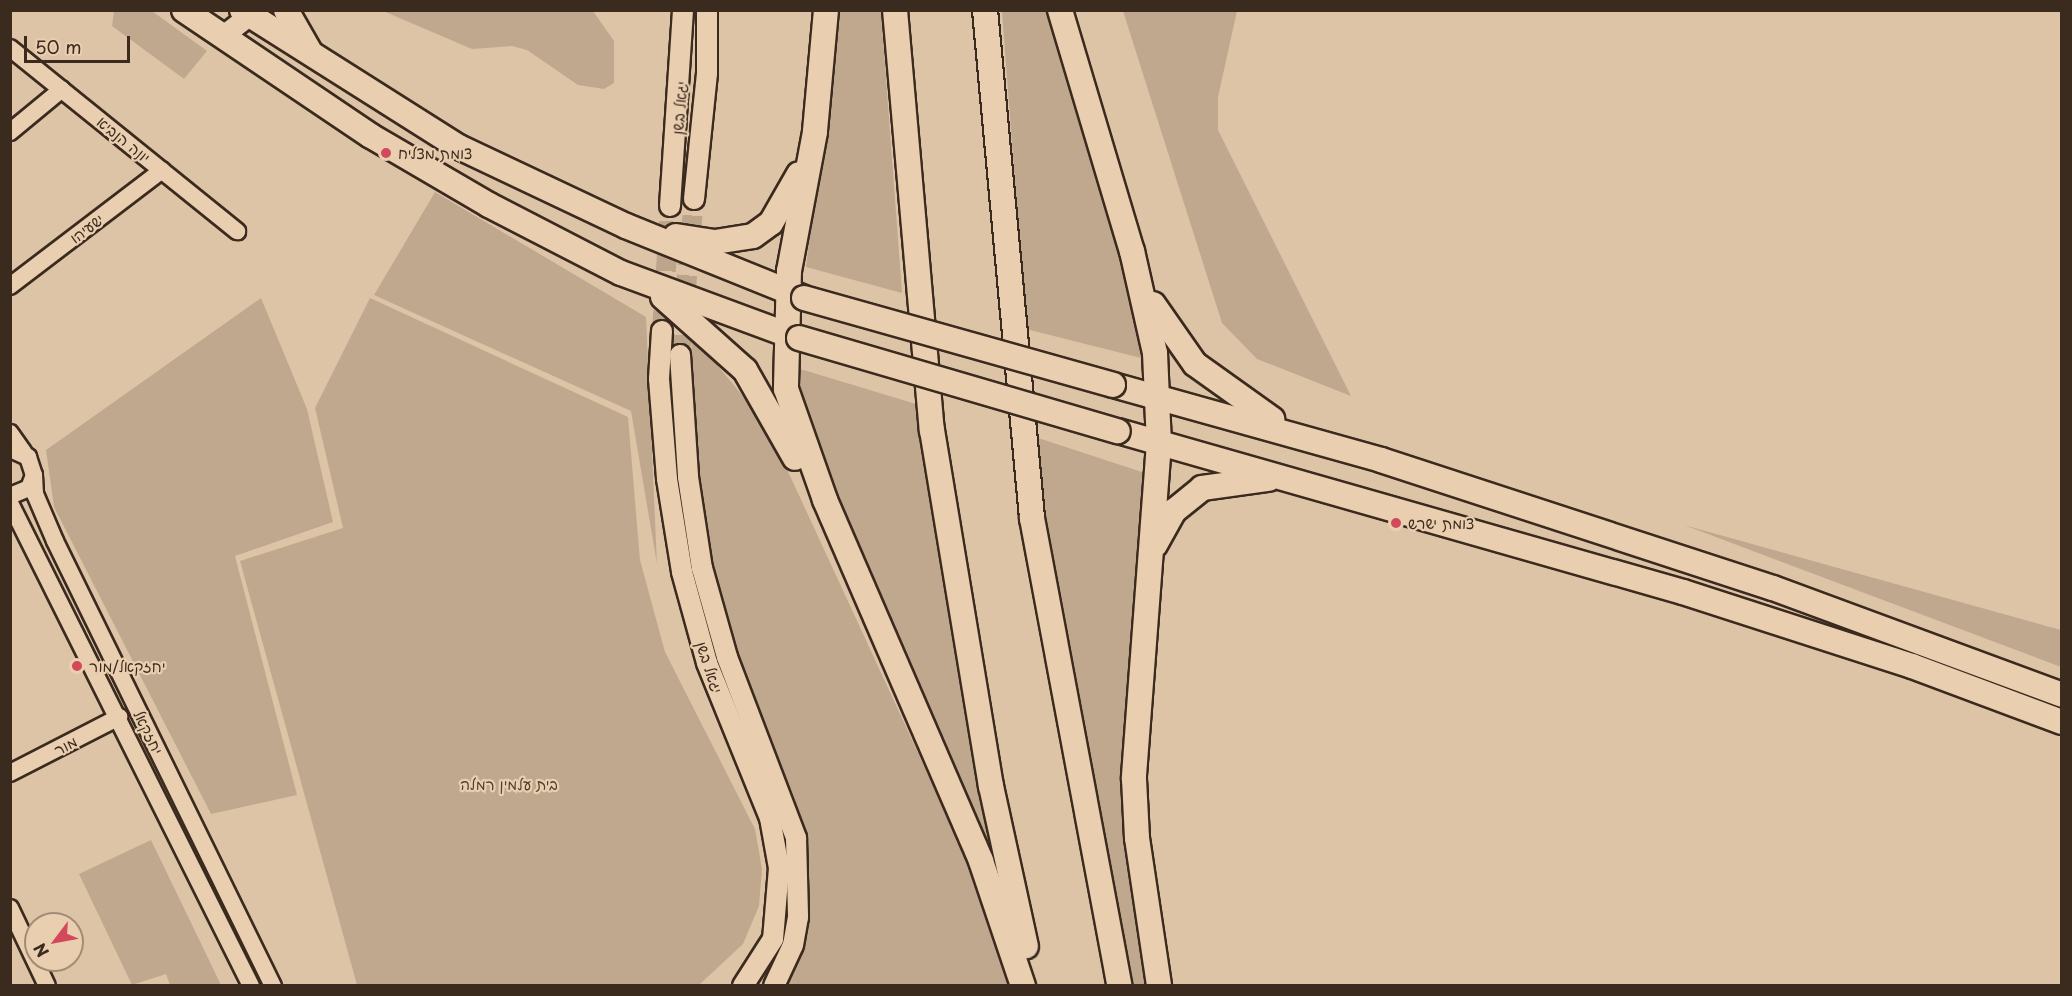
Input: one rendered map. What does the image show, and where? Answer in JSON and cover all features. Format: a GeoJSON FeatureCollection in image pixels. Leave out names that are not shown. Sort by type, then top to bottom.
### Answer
{"type":"FeatureCollection","features":[{"type":"Feature","properties":{"kind":"highway"},"geometry":{"type":"LineString","coordinates":[[184,10],[433,173],[642,281],[791,336],[1118,431],[1290,478],[1785,623],[2061,722]]}},
{"type":"Feature","properties":{"kind":"highway"},"geometry":{"type":"LineString","coordinates":[[286,10],[320,63]]}},
{"type":"Feature","properties":{"kind":"highway"},"geometry":{"type":"LineString","coordinates":[[826,10],[815,132],[791,336],[783,370],[792,411],[873,614],[981,861],[1023,986]]}},
{"type":"Feature","properties":{"kind":"highway"},"geometry":{"type":"LineString","coordinates":[[895,10],[919,324],[943,507],[992,786],[1036,986]]}},
{"type":"Feature","properties":{"kind":"highway"},"geometry":{"type":"LineString","coordinates":[[985,10],[1032,518],[1120,986]]}},
{"type":"Feature","properties":{"kind":"highway"},"geometry":{"type":"LineString","coordinates":[[1060,10],[1132,251],[1151,327],[1158,396],[1159,442],[1144,630],[1134,808],[1159,986]]}},
{"type":"Feature","properties":{"kind":"highway"},"geometry":{"type":"LineString","coordinates":[[245,12],[320,63],[459,147],[626,226],[796,294],[1381,460],[1773,588],[2061,695]]}},
{"type":"Feature","properties":{"kind":"highway"},"geometry":{"type":"LineString","coordinates":[[626,226],[715,242],[753,236],[771,223],[789,197],[815,132]]}},
{"type":"Feature","properties":{"kind":"highway"},"geometry":{"type":"LineString","coordinates":[[1132,251],[1163,324],[1215,381],[1278,422],[1381,460]]}},
{"type":"Feature","properties":{"kind":"highway"},"geometry":{"type":"LineString","coordinates":[[642,281],[710,334],[758,387],[873,614]]}},
{"type":"Feature","properties":{"kind":"highway"},"geometry":{"type":"LineString","coordinates":[[1144,630],[1151,555],[1174,511],[1203,488],[1218,483],[1290,478]]}},
{"type":"Feature","properties":{"kind":"main road","name":"יגאל בשן"},"geometry":{"type":"LineString","coordinates":[[670,206],[683,10]]}},
{"type":"Feature","properties":{"kind":"main road","name":"יגאל בשן"},"geometry":{"type":"LineString","coordinates":[[694,199],[707,73],[707,10]]}},
{"type":"Feature","properties":{"kind":"main road"},"geometry":{"type":"LineString","coordinates":[[222,37],[245,12]]}},
{"type":"Feature","properties":{"kind":"main road","name":"יגאל בשן"},"geometry":{"type":"LineString","coordinates":[[662,331],[667,479],[682,572],[707,663],[770,818],[779,868],[773,939],[743,986]]}},
{"type":"Feature","properties":{"kind":"main road","name":"יגאל בשן"},"geometry":{"type":"LineString","coordinates":[[680,355],[688,477],[702,567],[727,657],[796,838],[798,917],[793,945],[774,986]]}},
{"type":"Feature","properties":{"kind":"street","name":"יונה הנביא"},"geometry":{"type":"LineString","coordinates":[[10,48],[237,231]]}},
{"type":"Feature","properties":{"kind":"street"},"geometry":{"type":"LineString","coordinates":[[10,132],[62,89]]}},
{"type":"Feature","properties":{"kind":"street","name":"ישעיהו"},"geometry":{"type":"LineString","coordinates":[[10,286],[162,170]]}},
{"type":"Feature","properties":{"kind":"street"},"geometry":{"type":"LineString","coordinates":[[10,433],[17,451]]}},
{"type":"Feature","properties":{"kind":"street","name":"יחזקאל"},"geometry":{"type":"LineString","coordinates":[[17,451],[34,475],[36,494],[55,541],[273,986]]}},
{"type":"Feature","properties":{"kind":"street"},"geometry":{"type":"LineString","coordinates":[[10,496],[29,488],[34,475]]}},
{"type":"Feature","properties":{"kind":"street","name":"יחזקאל"},"geometry":{"type":"LineString","coordinates":[[10,503],[119,717],[250,986]]}},
{"type":"Feature","properties":{"kind":"street","name":"מור"},"geometry":{"type":"LineString","coordinates":[[10,773],[119,717]]}},
{"type":"Feature","properties":{"kind":"street"},"geometry":{"type":"LineString","coordinates":[[10,908],[47,986]]}},
{"type":"Feature","properties":{"kind":"green space"},"geometry":{"type":"Polygon","coordinates":[[[114,11],[152,11],[207,51],[184,79],[112,26],[114,11]]]}},
{"type":"Feature","properties":{"kind":"green space"},"geometry":{"type":"Polygon","coordinates":[[[383,11],[593,11],[614,41],[614,83],[604,89],[578,85],[527,50],[512,46],[472,49],[383,11]]]}},
{"type":"Feature","properties":{"kind":"green space"},"geometry":{"type":"Polygon","coordinates":[[[838,11],[881,11],[902,293],[806,267],[838,11]]]}},
{"type":"Feature","properties":{"kind":"green space"},"geometry":{"type":"Polygon","coordinates":[[[1002,11],[1052,11],[1126,269],[1145,359],[1026,329],[1002,11]]]}},
{"type":"Feature","properties":{"kind":"green space"},"geometry":{"type":"Polygon","coordinates":[[[1123,11],[1237,11],[1218,97],[1218,130],[1351,396],[1257,359],[1222,323],[1123,11]]]}},
{"type":"Feature","properties":{"kind":"green space"},"geometry":{"type":"Polygon","coordinates":[[[435,192],[646,317],[657,564],[631,411],[374,295],[435,192]]]}},
{"type":"Feature","properties":{"kind":"green space"},"geometry":{"type":"Polygon","coordinates":[[[261,298],[307,409],[333,522],[235,556],[297,795],[211,814],[54,507],[46,450],[261,298]]]}},
{"type":"Feature","properties":{"kind":"green space","name":"בית עלמין רמלה"},"geometry":{"type":"Polygon","coordinates":[[[370,298],[628,417],[640,560],[665,652],[755,829],[762,869],[759,906],[743,944],[699,985],[357,985],[240,561],[343,528],[315,408],[370,298]]]}},
{"type":"Feature","properties":{"kind":"green space"},"geometry":{"type":"Polygon","coordinates":[[[691,333],[764,422],[968,861],[1009,985],[779,985],[807,910],[805,836],[793,794],[747,697],[720,604],[700,512],[691,333]]]}},
{"type":"Feature","properties":{"kind":"green space"},"geometry":{"type":"Polygon","coordinates":[[[797,368],[916,404],[993,832],[983,846],[808,427],[797,368]]]}},
{"type":"Feature","properties":{"kind":"green space"},"geometry":{"type":"Polygon","coordinates":[[[1032,436],[1145,473],[1124,788],[1152,985],[1133,985],[1101,836],[1032,436]]]}},
{"type":"Feature","properties":{"kind":"green space"},"geometry":{"type":"Polygon","coordinates":[[[1684,525],[2061,630],[2061,667],[1684,525]]]}},
{"type":"Feature","properties":{"kind":"green space"},"geometry":{"type":"Polygon","coordinates":[[[151,840],[221,985],[170,985],[166,974],[132,985],[79,874],[151,840]]]}},
{"type":"Feature","properties":{"kind":"tunnel"},"geometry":{"type":"LineString","coordinates":[[680,355],[694,199]]}},
{"type":"Feature","properties":{"kind":"tunnel"},"geometry":{"type":"LineString","coordinates":[[662,331],[670,206]]}},
{"type":"Feature","properties":{"kind":"place","name":"צומת מצליח"},"geometry":{"type":"Point","coordinates":[386,153]}},
{"type":"Feature","properties":{"kind":"place","name":"צומת ישרש"},"geometry":{"type":"Point","coordinates":[1396,523]}},
{"type":"Feature","properties":{"kind":"place","name":"יחזקאל/מור"},"geometry":{"type":"Point","coordinates":[77,666]}}]}
